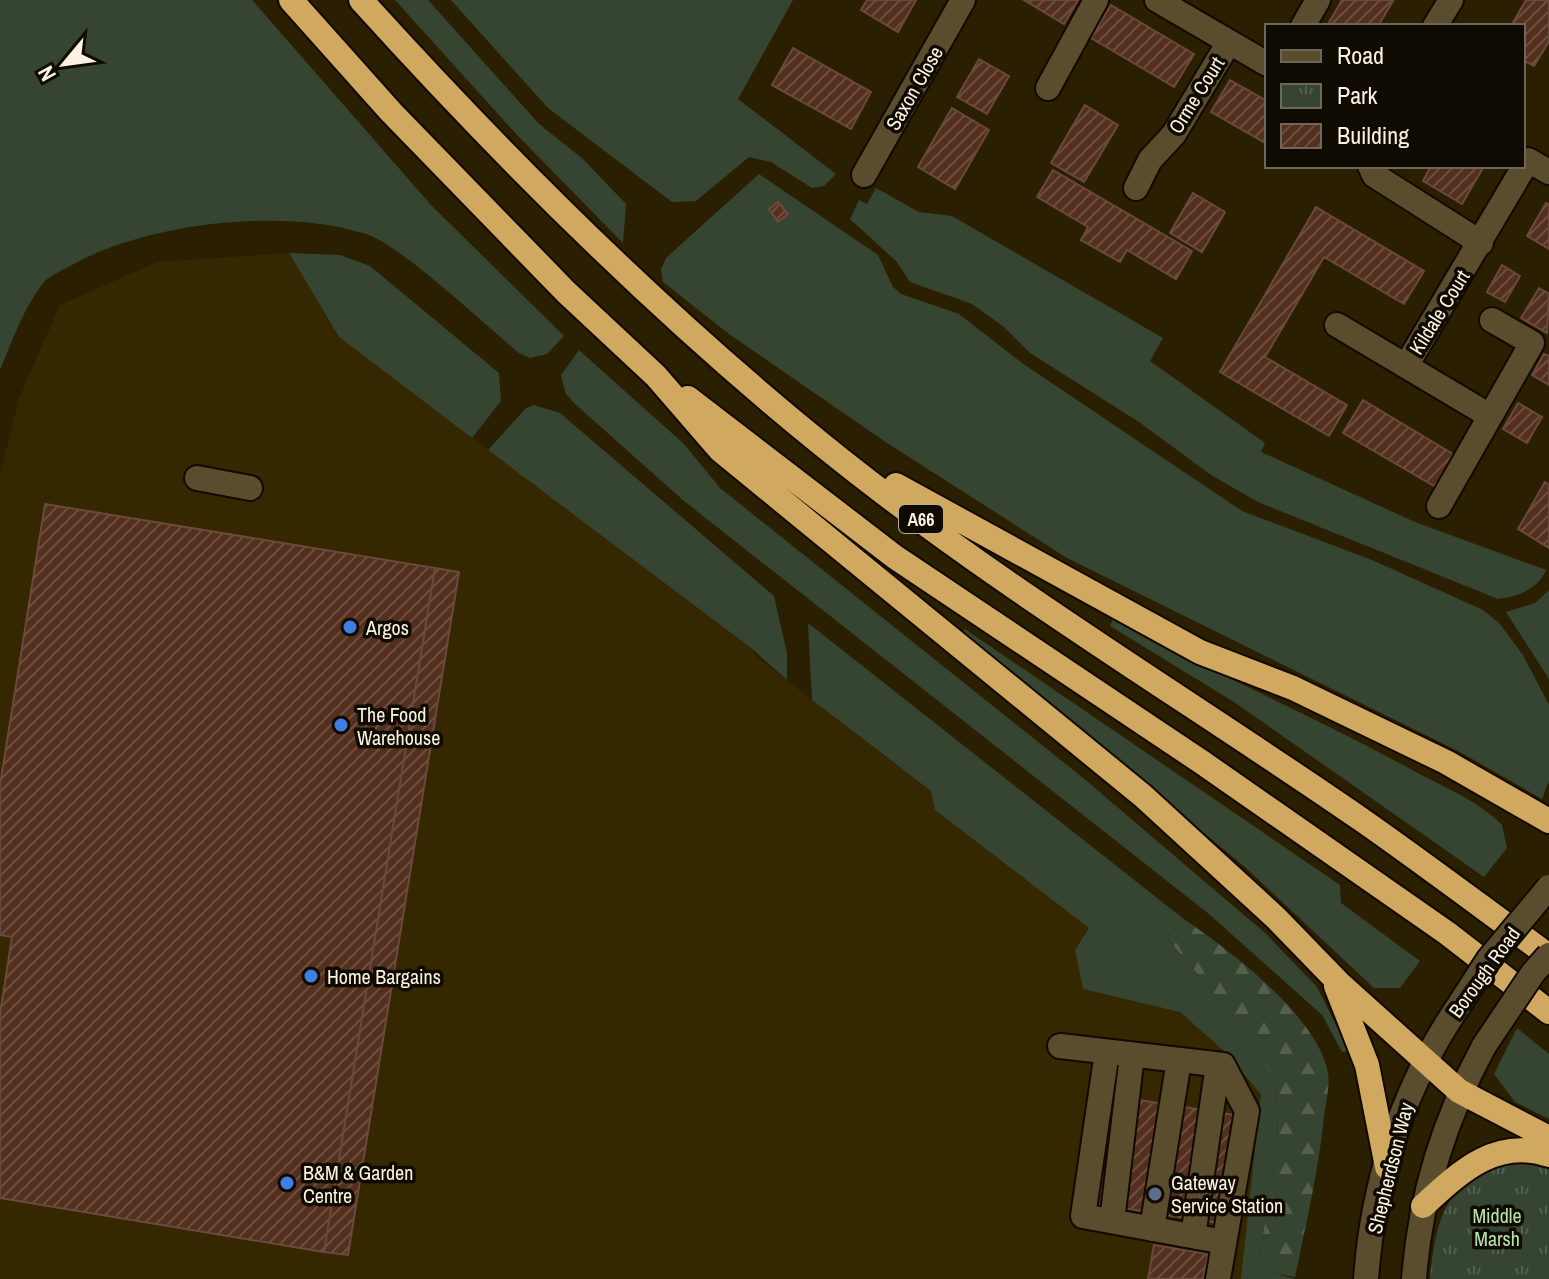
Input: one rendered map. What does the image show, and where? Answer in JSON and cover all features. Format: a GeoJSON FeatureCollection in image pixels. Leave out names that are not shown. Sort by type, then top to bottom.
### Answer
{"type":"FeatureCollection","features":[{"type":"Feature","properties":{"kind":"highway","name":"A66"},"geometry":{"type":"LineString","coordinates":[[291,0],[391,112],[566,292],[656,376],[720,450],[1143,796],[1424,1060]]}},
{"type":"Feature","properties":{"kind":"highway","name":"A66"},"geometry":{"type":"LineString","coordinates":[[361,0],[523,171],[682,325],[821,444],[1002,580],[1362,820],[1549,955]]}},
{"type":"Feature","properties":{"kind":"highway","name":"A66"},"geometry":{"type":"LineString","coordinates":[[656,376],[725,424],[895,557],[1216,771],[1447,933],[1549,1012]]}},
{"type":"Feature","properties":{"kind":"highway","name":"A66"},"geometry":{"type":"LineString","coordinates":[[821,444],[1200,652],[1293,688],[1446,762],[1549,821]]}},
{"type":"Feature","properties":{"kind":"highway"},"geometry":{"type":"LineString","coordinates":[[1332,976],[1367,1065],[1387,1167]]}},
{"type":"Feature","properties":{"kind":"highway"},"geometry":{"type":"LineString","coordinates":[[1424,1060],[1459,1091],[1549,1138]]}},
{"type":"Feature","properties":{"kind":"highway"},"geometry":{"type":"LineString","coordinates":[[1423,1206],[1466,1167],[1489,1155],[1529,1148],[1549,1155]]}},
{"type":"Feature","properties":{"kind":"street","name":"Saxon Close"},"geometry":{"type":"LineString","coordinates":[[864,175],[963,0]]}},
{"type":"Feature","properties":{"kind":"street"},"geometry":{"type":"LineString","coordinates":[[1048,88],[1096,0]]}},
{"type":"Feature","properties":{"kind":"street"},"geometry":{"type":"LineString","coordinates":[[1157,0],[1265,63]]}},
{"type":"Feature","properties":{"kind":"street"},"geometry":{"type":"LineString","coordinates":[[1194,21],[1206,0]]}},
{"type":"Feature","properties":{"kind":"street"},"geometry":{"type":"LineString","coordinates":[[1304,24],[1318,0]]}},
{"type":"Feature","properties":{"kind":"street"},"geometry":{"type":"LineString","coordinates":[[1436,24],[1451,0]]}},
{"type":"Feature","properties":{"kind":"street","name":"Orme Court"},"geometry":{"type":"LineString","coordinates":[[1136,188],[1150,160],[1174,134],[1229,42]]}},
{"type":"Feature","properties":{"kind":"street","name":"Kildale Court"},"geometry":{"type":"LineString","coordinates":[[1525,165],[1528,160],[1549,172]]}},
{"type":"Feature","properties":{"kind":"street"},"geometry":{"type":"LineString","coordinates":[[1371,168],[1374,175],[1477,250]]}},
{"type":"Feature","properties":{"kind":"street","name":"Kildale Court"},"geometry":{"type":"LineString","coordinates":[[1406,366],[1523,168]]}},
{"type":"Feature","properties":{"kind":"street"},"geometry":{"type":"LineString","coordinates":[[1439,506],[1532,343],[1492,320]]}},
{"type":"Feature","properties":{"kind":"street","name":"Kildale Court"},"geometry":{"type":"LineString","coordinates":[[1337,325],[1490,416]]}},
{"type":"Feature","properties":{"kind":"street"},"geometry":{"type":"LineString","coordinates":[[197,478],[250,488]]}},
{"type":"Feature","properties":{"kind":"street","name":"Borough Road"},"geometry":{"type":"LineString","coordinates":[[1424,1060],[1489,959],[1549,887]]}},
{"type":"Feature","properties":{"kind":"street","name":"Borough Road"},"geometry":{"type":"LineString","coordinates":[[1459,1091],[1484,1046],[1533,973],[1549,955]]}},
{"type":"Feature","properties":{"kind":"street"},"geometry":{"type":"LineString","coordinates":[[1060,1046],[1223,1065],[1247,1111],[1218,1279]]}},
{"type":"Feature","properties":{"kind":"street"},"geometry":{"type":"LineString","coordinates":[[1107,1052],[1083,1216],[1224,1242]]}},
{"type":"Feature","properties":{"kind":"street"},"geometry":{"type":"LineString","coordinates":[[1112,1221],[1132,1055]]}},
{"type":"Feature","properties":{"kind":"street"},"geometry":{"type":"LineString","coordinates":[[1152,1229],[1179,1060]]}},
{"type":"Feature","properties":{"kind":"street","name":"Shepherdson Way"},"geometry":{"type":"LineString","coordinates":[[1366,1279],[1387,1167],[1402,1109],[1424,1060]]}},
{"type":"Feature","properties":{"kind":"street"},"geometry":{"type":"LineString","coordinates":[[1193,1236],[1218,1065]]}},
{"type":"Feature","properties":{"kind":"street","name":"Shepherdson Way"},"geometry":{"type":"LineString","coordinates":[[1414,1279],[1423,1206],[1459,1091]]}},
{"type":"Feature","properties":{"kind":"shaded area"},"geometry":{"type":"Polygon","coordinates":[[[289,253],[339,337],[751,648],[758,658],[883,755],[1207,997],[1268,1079],[1258,1279],[0,1279],[0,474],[19,398],[60,305],[157,262],[289,253]]]}},
{"type":"Feature","properties":{"kind":"green space"},"geometry":{"type":"Polygon","coordinates":[[[0,0],[252,0],[431,205],[564,336],[547,354],[530,358],[519,353],[421,269],[381,241],[333,226],[257,221],[177,229],[139,238],[104,250],[54,275],[43,283],[30,303],[0,370],[0,0]]]}},
{"type":"Feature","properties":{"kind":"green space"},"geometry":{"type":"Polygon","coordinates":[[[395,0],[428,0],[539,124],[583,159],[626,204],[623,243],[517,135],[395,0]]]}},
{"type":"Feature","properties":{"kind":"green space"},"geometry":{"type":"Polygon","coordinates":[[[451,0],[793,0],[738,99],[836,174],[824,186],[812,188],[771,162],[749,157],[696,201],[672,202],[548,108],[451,0]]]}},
{"type":"Feature","properties":{"kind":"green space"},"geometry":{"type":"Polygon","coordinates":[[[759,174],[878,255],[893,287],[901,294],[959,314],[1022,363],[1242,511],[1372,560],[1483,610],[1499,623],[1523,655],[1549,705],[1549,781],[1542,799],[1460,752],[1067,558],[887,443],[729,334],[663,282],[661,269],[666,258],[759,174]]]}},
{"type":"Feature","properties":{"kind":"green space"},"geometry":{"type":"Polygon","coordinates":[[[876,188],[919,212],[952,216],[1163,338],[1150,361],[1265,443],[1261,452],[1415,522],[1546,570],[1542,577],[1526,591],[1498,599],[1258,502],[1211,475],[1139,422],[1030,353],[1004,327],[972,304],[910,282],[896,261],[850,219],[859,200],[867,204],[876,188]]]}},
{"type":"Feature","properties":{"kind":"green space"},"geometry":{"type":"Polygon","coordinates":[[[289,253],[340,255],[370,266],[499,373],[501,401],[472,438],[339,337],[289,253]]]}},
{"type":"Feature","properties":{"kind":"green space"},"geometry":{"type":"Polygon","coordinates":[[[579,350],[684,444],[720,488],[1082,777],[1265,933],[1317,987],[1349,1051],[1342,1052],[1322,1015],[1209,914],[684,501],[574,403],[566,394],[561,375],[579,350]]]}},
{"type":"Feature","properties":{"kind":"green space"},"geometry":{"type":"Polygon","coordinates":[[[534,405],[560,413],[774,596],[787,653],[787,680],[751,648],[488,450],[526,408],[534,405]]]}},
{"type":"Feature","properties":{"kind":"green space"},"geometry":{"type":"Polygon","coordinates":[[[1549,590],[1549,679],[1506,612],[1535,603],[1549,590]]]}},
{"type":"Feature","properties":{"kind":"green space"},"geometry":{"type":"Polygon","coordinates":[[[1113,619],[1472,802],[1502,825],[1507,848],[1484,877],[1234,702],[1110,626],[1113,619]]]}},
{"type":"Feature","properties":{"kind":"green space"},"geometry":{"type":"Polygon","coordinates":[[[808,623],[1185,920],[1166,937],[1248,1033],[1276,1085],[1278,1140],[1259,1259],[1276,1274],[1295,1279],[1241,1279],[1261,1094],[1224,1051],[1180,1012],[1083,989],[1075,950],[1089,928],[935,810],[931,791],[812,700],[808,623]]]}},
{"type":"Feature","properties":{"kind":"green space"},"geometry":{"type":"Polygon","coordinates":[[[965,629],[1340,885],[1341,903],[1420,961],[1400,988],[1374,988],[1245,867],[961,633],[965,629]]]}},
{"type":"Feature","properties":{"kind":"green space"},"geometry":{"type":"Polygon","coordinates":[[[1185,920],[1248,967],[1290,1008],[1321,1052],[1328,1073],[1319,1156],[1295,1277],[1276,1274],[1259,1259],[1278,1140],[1276,1085],[1248,1033],[1166,937],[1185,920]]]}},
{"type":"Feature","properties":{"kind":"green space"},"geometry":{"type":"Polygon","coordinates":[[[1517,1028],[1549,1054],[1549,1119],[1515,1102],[1494,1074],[1517,1028]]]}},
{"type":"Feature","properties":{"kind":"green space","name":"Middle Marsh"},"geometry":{"type":"Polygon","coordinates":[[[1539,1160],[1549,1165],[1549,1279],[1430,1279],[1438,1229],[1456,1192],[1488,1169],[1539,1160]]]}},
{"type":"Feature","properties":{"kind":"building"},"geometry":{"type":"Polygon","coordinates":[[[867,0],[916,0],[898,32],[861,10],[867,0]]]}},
{"type":"Feature","properties":{"kind":"building"},"geometry":{"type":"Polygon","coordinates":[[[1024,0],[1078,0],[1064,24],[1024,0]]]}},
{"type":"Feature","properties":{"kind":"building"},"geometry":{"type":"Polygon","coordinates":[[[1342,0],[1393,1],[1379,24],[1328,24],[1342,0]]]}},
{"type":"Feature","properties":{"kind":"building"},"geometry":{"type":"Polygon","coordinates":[[[1526,0],[1549,0],[1549,41],[1534,66],[1525,61],[1525,24],[1512,24],[1526,0]]]}},
{"type":"Feature","properties":{"kind":"building"},"geometry":{"type":"Polygon","coordinates":[[[1111,5],[1194,54],[1174,87],[1091,38],[1111,5]]]}},
{"type":"Feature","properties":{"kind":"building"},"geometry":{"type":"Polygon","coordinates":[[[793,48],[871,92],[851,129],[772,85],[793,48]]]}},
{"type":"Feature","properties":{"kind":"building"},"geometry":{"type":"Polygon","coordinates":[[[979,59],[1009,76],[987,114],[957,97],[979,59]]]}},
{"type":"Feature","properties":{"kind":"building"},"geometry":{"type":"Polygon","coordinates":[[[1230,80],[1265,100],[1265,143],[1211,112],[1230,80]]]}},
{"type":"Feature","properties":{"kind":"building"},"geometry":{"type":"Polygon","coordinates":[[[1085,105],[1118,125],[1084,182],[1051,163],[1085,105]]]}},
{"type":"Feature","properties":{"kind":"building"},"geometry":{"type":"Polygon","coordinates":[[[952,108],[989,130],[955,189],[918,167],[952,108]]]}},
{"type":"Feature","properties":{"kind":"building"},"geometry":{"type":"Polygon","coordinates":[[[1430,168],[1483,168],[1462,204],[1423,181],[1430,168]]]}},
{"type":"Feature","properties":{"kind":"building"},"geometry":{"type":"Polygon","coordinates":[[[1053,170],[1192,251],[1176,279],[1127,250],[1120,262],[1081,240],[1088,227],[1037,197],[1053,170]]]}},
{"type":"Feature","properties":{"kind":"building"},"geometry":{"type":"Polygon","coordinates":[[[1193,193],[1225,212],[1202,252],[1170,233],[1193,193]]]}},
{"type":"Feature","properties":{"kind":"building"},"geometry":{"type":"Polygon","coordinates":[[[778,202],[788,214],[778,222],[769,209],[778,202]]]}},
{"type":"Feature","properties":{"kind":"building"},"geometry":{"type":"Polygon","coordinates":[[[1546,203],[1549,204],[1549,249],[1527,236],[1546,203]]]}},
{"type":"Feature","properties":{"kind":"building"},"geometry":{"type":"Polygon","coordinates":[[[1316,207],[1424,271],[1404,304],[1324,257],[1265,357],[1347,405],[1329,436],[1220,372],[1316,207]]]}},
{"type":"Feature","properties":{"kind":"building"},"geometry":{"type":"Polygon","coordinates":[[[1502,265],[1520,276],[1505,302],[1487,292],[1502,265]]]}},
{"type":"Feature","properties":{"kind":"building"},"geometry":{"type":"Polygon","coordinates":[[[1539,288],[1549,294],[1547,333],[1521,318],[1539,288]]]}},
{"type":"Feature","properties":{"kind":"building"},"geometry":{"type":"Polygon","coordinates":[[[1544,354],[1549,356],[1549,385],[1532,375],[1544,354]]]}},
{"type":"Feature","properties":{"kind":"building"},"geometry":{"type":"Polygon","coordinates":[[[1363,400],[1458,457],[1439,489],[1343,433],[1363,400]]]}},
{"type":"Feature","properties":{"kind":"building"},"geometry":{"type":"Polygon","coordinates":[[[1518,403],[1542,417],[1527,443],[1503,429],[1518,403]]]}},
{"type":"Feature","properties":{"kind":"building"},"geometry":{"type":"Polygon","coordinates":[[[1545,482],[1549,485],[1549,548],[1518,529],[1545,482]]]}},
{"type":"Feature","properties":{"kind":"building"},"geometry":{"type":"Polygon","coordinates":[[[45,504],[435,568],[324,1252],[0,1198],[0,1014],[12,937],[0,935],[0,785],[45,504]]]}},
{"type":"Feature","properties":{"kind":"building"},"geometry":{"type":"Polygon","coordinates":[[[435,568],[459,572],[348,1255],[324,1252],[435,568]]]}},
{"type":"Feature","properties":{"kind":"building"},"geometry":{"type":"Polygon","coordinates":[[[1095,1093],[1235,1115],[1218,1223],[1078,1201],[1095,1093]]]}},
{"type":"Feature","properties":{"kind":"building"},"geometry":{"type":"Polygon","coordinates":[[[1154,1245],[1208,1254],[1203,1279],[1148,1279],[1154,1245]]]}},
{"type":"Feature","properties":{"kind":"place","name":"Argos"},"geometry":{"type":"Point","coordinates":[350,627]}},
{"type":"Feature","properties":{"kind":"place","name":"The Food Warehouse"},"geometry":{"type":"Point","coordinates":[341,725]}},
{"type":"Feature","properties":{"kind":"place","name":"Home Bargains"},"geometry":{"type":"Point","coordinates":[311,976]}},
{"type":"Feature","properties":{"kind":"place","name":"B&M & Garden Centre"},"geometry":{"type":"Point","coordinates":[287,1183]}},
{"type":"Feature","properties":{"kind":"place","name":"Gateway Service Station"},"geometry":{"type":"Point","coordinates":[1155,1194]}}]}
